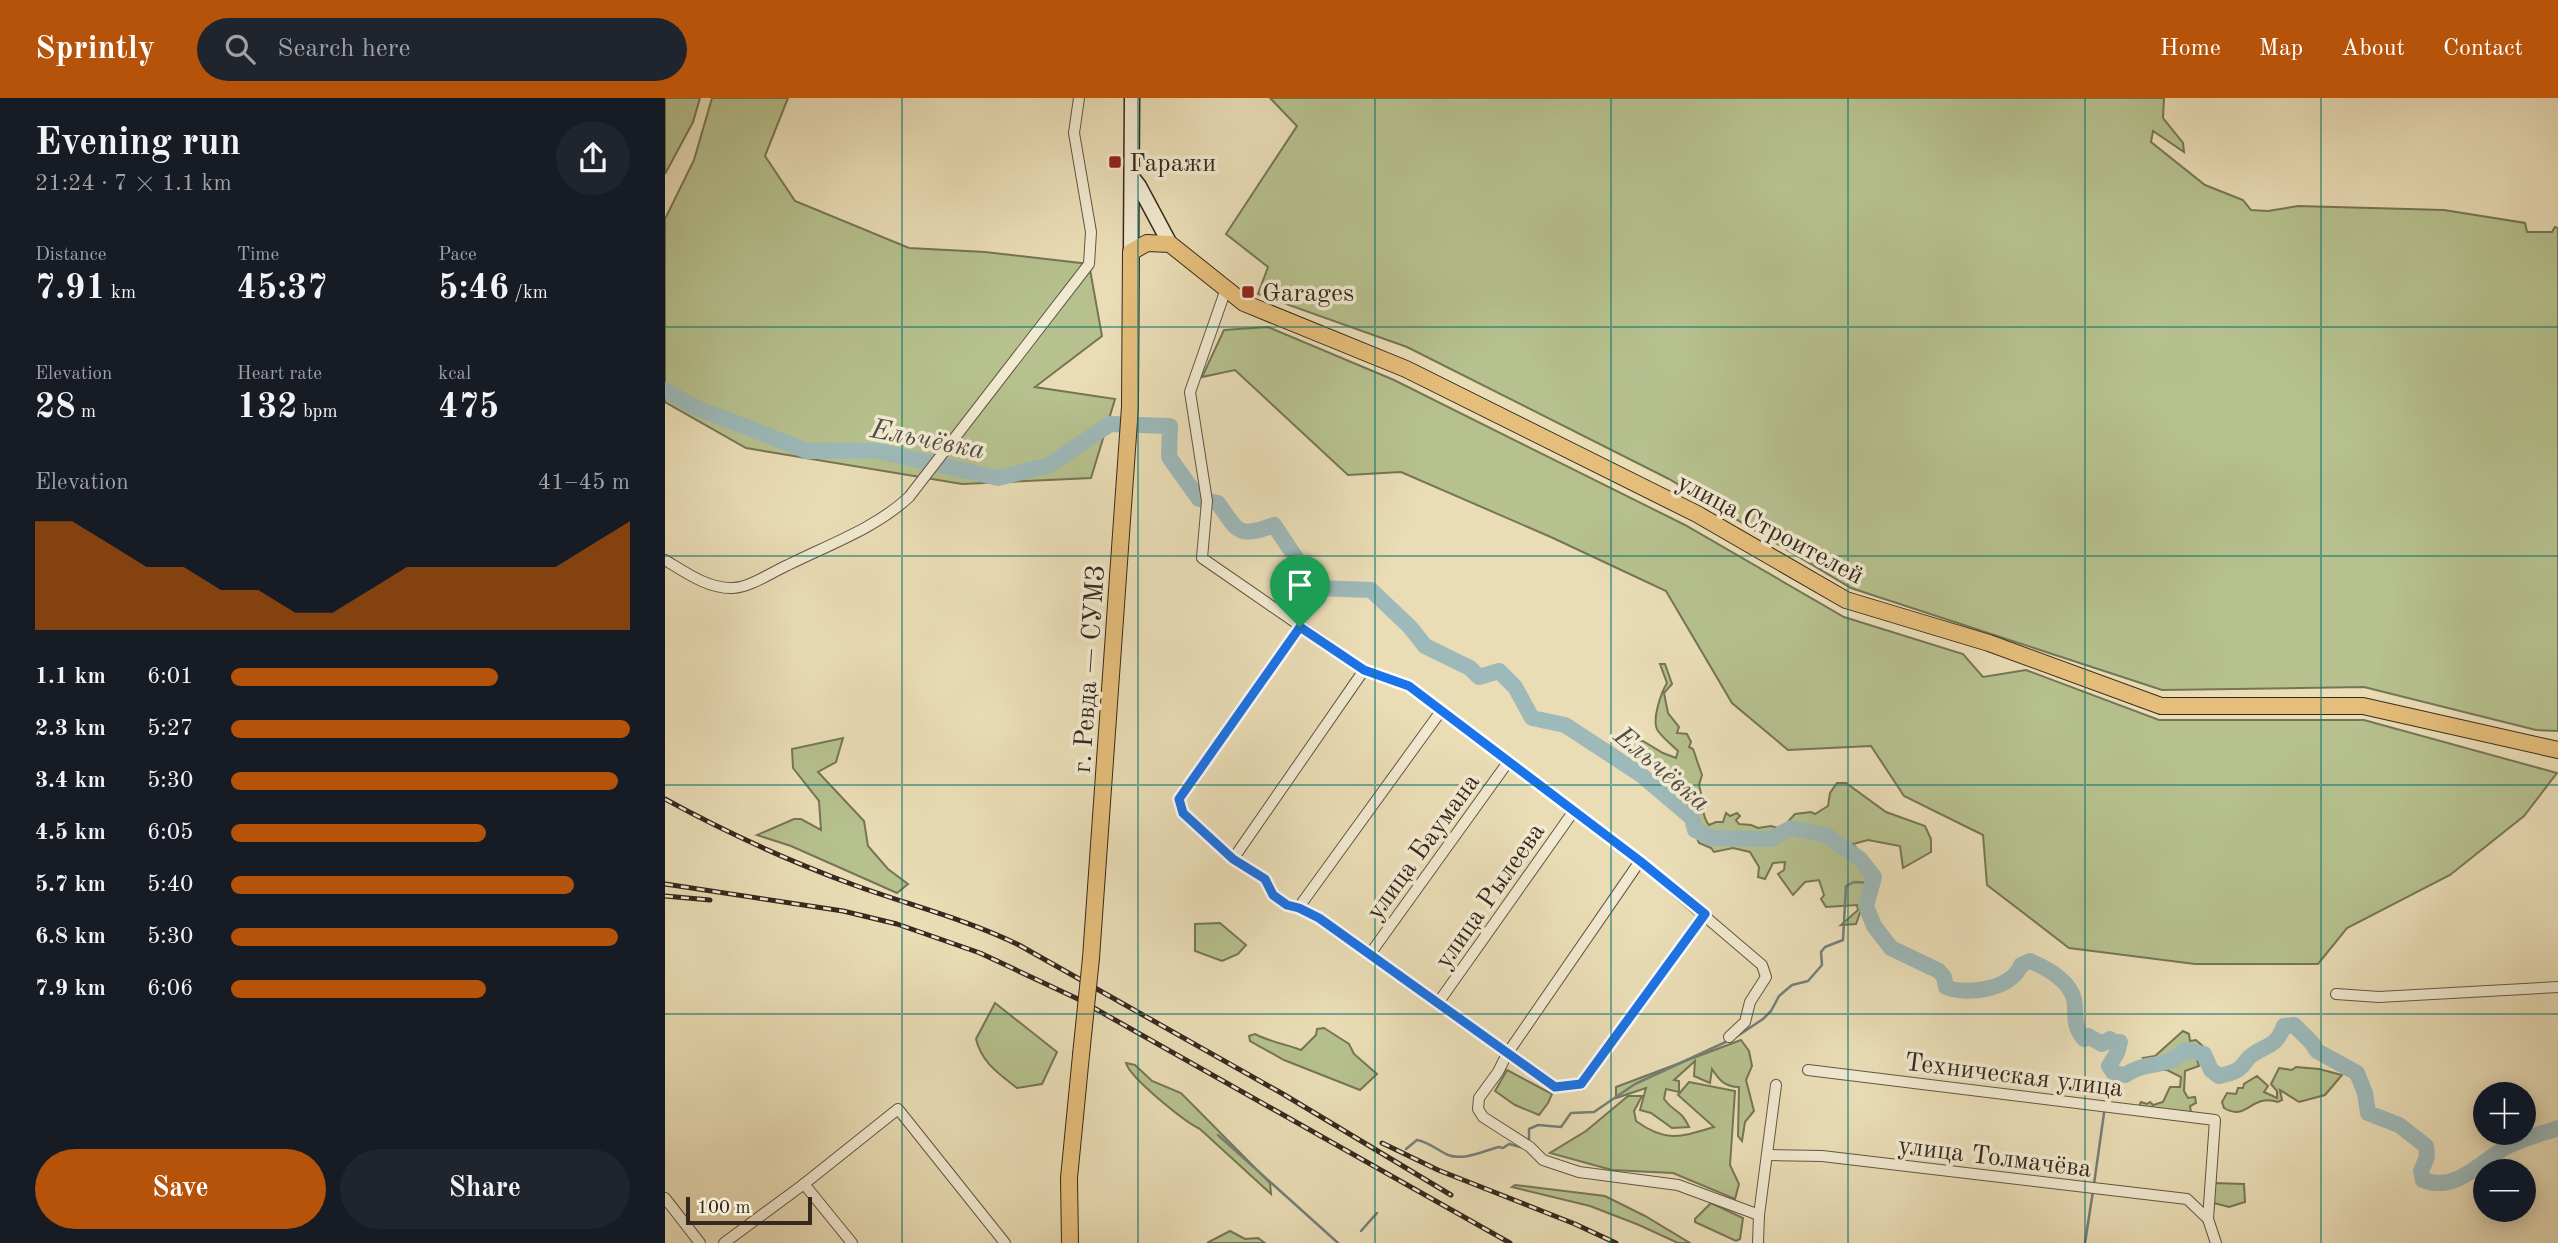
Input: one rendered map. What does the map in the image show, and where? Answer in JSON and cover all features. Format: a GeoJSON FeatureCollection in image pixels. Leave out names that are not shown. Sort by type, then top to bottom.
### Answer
{"type":"FeatureCollection","features":[{"type":"Feature","properties":{"kind":"main road"},"geometry":{"type":"LineString","coordinates":[[1131,253],[1147,243],[1170,244]]}},
{"type":"Feature","properties":{"kind":"main road","name":"улица Строителей"},"geometry":{"type":"LineString","coordinates":[[1170,244],[1244,303],[1406,369],[1685,508],[1846,600],[1989,643],[2161,706],[2363,706],[2558,750]]}},
{"type":"Feature","properties":{"kind":"main road","name":"г. Ревда — СУМЗ"},"geometry":{"type":"LineString","coordinates":[[1070,1243],[1069,1178],[1091,958],[1130,407],[1131,253]]}},
{"type":"Feature","properties":{"kind":"street"},"geometry":{"type":"LineString","coordinates":[[665,560],[698,581],[734,588],[757,580],[867,525],[898,507],[909,497],[1089,264],[1091,232],[1074,133],[1079,98]]}},
{"type":"Feature","properties":{"kind":"street","name":"г. Ревда — СУМЗ"},"geometry":{"type":"LineString","coordinates":[[1131,253],[1132,98]]}},
{"type":"Feature","properties":{"kind":"street","name":"улица Строителей"},"geometry":{"type":"LineString","coordinates":[[1132,177],[1170,244]]}},
{"type":"Feature","properties":{"kind":"street"},"geometry":{"type":"LineString","coordinates":[[1226,289],[1190,392],[1207,501],[1202,558],[1364,670],[1409,686],[1640,861],[1762,965],[1766,977],[1751,1002],[1745,1022],[1729,1037]]}},
{"type":"Feature","properties":{"kind":"street"},"geometry":{"type":"LineString","coordinates":[[1300,627],[1179,799],[1183,813],[1233,859],[1265,879],[1273,895],[1287,905],[1299,908],[1370,954],[1555,1087],[1581,1084],[1705,914]]}},
{"type":"Feature","properties":{"kind":"street"},"geometry":{"type":"LineString","coordinates":[[1233,859],[1364,670]]}},
{"type":"Feature","properties":{"kind":"street"},"geometry":{"type":"LineString","coordinates":[[1299,908],[1441,711]]}},
{"type":"Feature","properties":{"kind":"street","name":"улица Баумана"},"geometry":{"type":"LineString","coordinates":[[1370,954],[1508,762]]}},
{"type":"Feature","properties":{"kind":"street","name":"улица Рылеева"},"geometry":{"type":"LineString","coordinates":[[1439,1003],[1573,812]]}},
{"type":"Feature","properties":{"kind":"street"},"geometry":{"type":"LineString","coordinates":[[1640,861],[1507,1054],[1479,1098],[1478,1109],[1483,1117],[1530,1147],[1543,1160],[1579,1172],[1678,1185],[1759,1215]]}},
{"type":"Feature","properties":{"kind":"street"},"geometry":{"type":"LineString","coordinates":[[2336,994],[2379,998],[2558,987]]}},
{"type":"Feature","properties":{"kind":"street","name":"Техническая улица"},"geometry":{"type":"LineString","coordinates":[[1808,1070],[2215,1120],[2208,1219]]}},
{"type":"Feature","properties":{"kind":"street"},"geometry":{"type":"LineString","coordinates":[[1758,1243],[1759,1215],[1769,1155],[1776,1085]]}},
{"type":"Feature","properties":{"kind":"street"},"geometry":{"type":"LineString","coordinates":[[725,1243],[898,1109],[1005,1243]]}},
{"type":"Feature","properties":{"kind":"street","name":"улица Толмачёва"},"geometry":{"type":"LineString","coordinates":[[1769,1155],[1822,1156],[2187,1199],[2208,1219]]}},
{"type":"Feature","properties":{"kind":"street"},"geometry":{"type":"LineString","coordinates":[[804,1184],[852,1243]]}},
{"type":"Feature","properties":{"kind":"street"},"geometry":{"type":"LineString","coordinates":[[665,1198],[699,1243]]}},
{"type":"Feature","properties":{"kind":"street"},"geometry":{"type":"LineString","coordinates":[[2208,1219],[2216,1243]]}},
{"type":"Feature","properties":{"kind":"green space"},"geometry":{"type":"Polygon","coordinates":[[[665,98],[700,98],[693,122],[665,174],[665,98]]]}},
{"type":"Feature","properties":{"kind":"green space"},"geometry":{"type":"Polygon","coordinates":[[[712,98],[788,98],[765,156],[795,201],[909,248],[985,252],[1089,264],[1102,336],[1035,387],[1115,399],[1091,478],[962,484],[746,448],[665,402],[665,219],[694,160],[712,98]]]}},
{"type":"Feature","properties":{"kind":"green space"},"geometry":{"type":"Polygon","coordinates":[[[1270,98],[2164,98],[2163,118],[2183,143],[2184,152],[2153,131],[2151,142],[2205,185],[2243,200],[2251,210],[2268,211],[2298,206],[2444,210],[2525,223],[2527,232],[2552,232],[2555,227],[2558,228],[2558,731],[2536,730],[2364,687],[2162,690],[1851,588],[1669,479],[1407,347],[1258,294],[1268,267],[1226,234],[1297,126],[1270,98]]]}},
{"type":"Feature","properties":{"kind":"green space"},"geometry":{"type":"Polygon","coordinates":[[[1268,327],[1394,380],[1685,525],[1844,617],[1963,654],[1983,677],[2026,670],[2159,720],[2364,720],[2557,773],[2524,816],[2450,875],[2347,928],[2318,964],[2195,964],[2069,948],[1987,885],[1983,835],[1904,796],[1871,746],[1788,750],[1732,703],[1666,591],[1401,472],[1348,475],[1235,370],[1202,377],[1224,330],[1268,327]]]}},
{"type":"Feature","properties":{"kind":"green space"},"geometry":{"type":"Polygon","coordinates":[[[1660,664],[1665,664],[1672,684],[1664,693],[1668,713],[1679,727],[1677,733],[1687,734],[1691,742],[1689,747],[1693,749],[1702,775],[1699,785],[1709,825],[1723,822],[1726,813],[1730,816],[1737,813],[1740,816],[1736,820],[1739,824],[1778,828],[1784,826],[1795,814],[1815,814],[1828,806],[1830,793],[1837,783],[1846,783],[1886,812],[1925,826],[1931,839],[1931,852],[1903,868],[1900,846],[1868,840],[1853,844],[1875,870],[1856,924],[1841,925],[1858,910],[1857,905],[1826,907],[1821,899],[1824,895],[1819,880],[1805,882],[1793,895],[1778,874],[1784,870],[1785,862],[1773,863],[1765,879],[1758,877],[1759,867],[1750,852],[1733,848],[1714,852],[1699,843],[1689,821],[1692,800],[1684,788],[1673,790],[1673,785],[1683,780],[1675,776],[1673,771],[1662,769],[1630,752],[1632,744],[1643,741],[1676,758],[1678,751],[1660,734],[1656,726],[1658,707],[1667,683],[1660,664]]]}},
{"type":"Feature","properties":{"kind":"green space"},"geometry":{"type":"Polygon","coordinates":[[[843,738],[836,762],[818,772],[864,821],[868,846],[888,869],[908,884],[897,893],[791,846],[757,835],[794,819],[801,819],[821,830],[819,801],[793,768],[792,749],[843,738]]]}},
{"type":"Feature","properties":{"kind":"green space"},"geometry":{"type":"Polygon","coordinates":[[[1220,923],[1246,945],[1238,954],[1222,961],[1195,951],[1195,924],[1220,923]]]}},
{"type":"Feature","properties":{"kind":"green space"},"geometry":{"type":"Polygon","coordinates":[[[995,1003],[1057,1052],[1042,1084],[1017,1088],[982,1055],[976,1039],[995,1003]]]}},
{"type":"Feature","properties":{"kind":"green space"},"geometry":{"type":"Polygon","coordinates":[[[1324,1028],[1349,1044],[1354,1054],[1377,1074],[1360,1090],[1284,1060],[1250,1041],[1249,1036],[1255,1034],[1301,1050],[1316,1035],[1317,1029],[1324,1028]]]}},
{"type":"Feature","properties":{"kind":"green space"},"geometry":{"type":"Polygon","coordinates":[[[2183,1031],[2189,1034],[2190,1041],[2196,1040],[2205,1048],[2207,1054],[2203,1059],[2197,1060],[2199,1066],[2185,1071],[2184,1091],[2188,1098],[2195,1097],[2196,1103],[2190,1106],[2191,1113],[2139,1106],[2141,1102],[2150,1102],[2153,1105],[2163,1102],[2170,1087],[2180,1087],[2181,1077],[2167,1070],[2150,1069],[2148,1063],[2151,1061],[2145,1061],[2143,1058],[2155,1056],[2183,1031]]]}},
{"type":"Feature","properties":{"kind":"green space"},"geometry":{"type":"Polygon","coordinates":[[[1741,1040],[1749,1051],[1752,1066],[1746,1080],[1754,1111],[1745,1122],[1742,1141],[1738,1136],[1739,1087],[1723,1082],[1712,1069],[1710,1083],[1694,1076],[1695,1061],[1674,1080],[1679,1081],[1679,1092],[1666,1089],[1664,1099],[1683,1117],[1689,1127],[1672,1128],[1651,1113],[1640,1110],[1646,1088],[1616,1098],[1616,1087],[1741,1040]]]}},
{"type":"Feature","properties":{"kind":"green space"},"geometry":{"type":"Polygon","coordinates":[[[1126,1063],[1135,1065],[1152,1081],[1181,1093],[1270,1183],[1271,1194],[1200,1129],[1147,1089],[1126,1063]]]}},
{"type":"Feature","properties":{"kind":"green space"},"geometry":{"type":"Polygon","coordinates":[[[2296,1067],[2342,1075],[2325,1095],[2299,1102],[2280,1090],[2282,1100],[2278,1102],[2261,1101],[2238,1112],[2224,1108],[2222,1102],[2227,1093],[2236,1094],[2238,1088],[2243,1088],[2244,1084],[2257,1076],[2268,1086],[2264,1092],[2277,1098],[2277,1091],[2271,1084],[2279,1068],[2292,1070],[2296,1067]]]}},
{"type":"Feature","properties":{"kind":"green space"},"geometry":{"type":"Polygon","coordinates":[[[1507,1070],[1552,1094],[1539,1115],[1515,1105],[1495,1091],[1507,1070]]]}},
{"type":"Feature","properties":{"kind":"green space"},"geometry":{"type":"Polygon","coordinates":[[[1689,1082],[1735,1091],[1730,1165],[1739,1184],[1735,1199],[1673,1173],[1612,1170],[1550,1153],[1586,1131],[1628,1096],[1642,1096],[1634,1111],[1636,1121],[1656,1133],[1674,1136],[1714,1127],[1678,1095],[1689,1082]]]}},
{"type":"Feature","properties":{"kind":"green space"},"geometry":{"type":"Polygon","coordinates":[[[2213,1183],[2244,1184],[2245,1202],[2229,1207],[2210,1202],[2213,1183]]]}},
{"type":"Feature","properties":{"kind":"green space"},"geometry":{"type":"Polygon","coordinates":[[[1515,1185],[1605,1196],[1690,1243],[1678,1243],[1590,1206],[1512,1187],[1515,1185]]]}},
{"type":"Feature","properties":{"kind":"green space"},"geometry":{"type":"Polygon","coordinates":[[[1711,1203],[1743,1218],[1740,1239],[1736,1241],[1695,1222],[1711,1203]]]}},
{"type":"Feature","properties":{"kind":"green space"},"geometry":{"type":"Polygon","coordinates":[[[1230,1231],[1245,1239],[1258,1238],[1265,1243],[1207,1243],[1230,1231]]]}},
{"type":"Feature","properties":{"kind":"waterway","name":"Ельчёвка"},"geometry":{"type":"LineString","coordinates":[[665,390],[692,406],[807,451],[878,451],[998,478],[1049,465],[1110,424],[1170,426],[1169,457],[1199,499],[1218,503],[1240,530],[1253,531],[1274,525],[1316,588],[1371,590],[1410,627],[1425,646],[1470,668],[1479,677],[1499,671],[1515,687],[1532,718],[1565,725],[1640,774],[1692,818],[1695,830],[1712,838],[1771,839],[1791,828],[1826,835],[1860,859],[1874,877],[1866,906],[1874,926],[1891,948],[1939,971],[1944,977],[1946,987],[1965,991],[1999,985],[2016,973],[2021,965],[2030,961],[2045,968],[2060,978],[2071,991],[2076,1024],[2084,1039],[2088,1036],[2102,1044],[2110,1039],[2112,1042],[2120,1042],[2109,1066],[2114,1073],[2125,1075],[2133,1070],[2163,1063],[2185,1050],[2204,1054],[2211,1070],[2219,1076],[2227,1074],[2238,1070],[2250,1056],[2275,1042],[2284,1026],[2294,1025],[2317,1051],[2357,1073],[2365,1093],[2368,1113],[2399,1125],[2426,1146],[2427,1157],[2421,1171],[2423,1180],[2435,1183],[2457,1179],[2506,1147],[2558,1128]]}},
{"type":"Feature","properties":{"kind":"waterway"},"geometry":{"type":"LineString","coordinates":[[1736,1037],[1763,1019],[1779,996],[1792,985],[1808,981],[1822,965],[1821,952],[1825,947],[1843,940],[1846,886],[1854,882],[1872,883]]}},
{"type":"Feature","properties":{"kind":"waterway"},"geometry":{"type":"LineString","coordinates":[[1529,1143],[1529,1129],[1538,1125],[1561,1127],[1571,1113],[1594,1112],[1635,1084],[1730,1040]]}},
{"type":"Feature","properties":{"kind":"waterway"},"geometry":{"type":"LineString","coordinates":[[2094,1184],[2105,1106],[2114,1073]]}},
{"type":"Feature","properties":{"kind":"waterway"},"geometry":{"type":"LineString","coordinates":[[1218,1135],[1338,1243]]}},
{"type":"Feature","properties":{"kind":"waterway"},"geometry":{"type":"LineString","coordinates":[[1406,1149],[1417,1140],[1454,1157],[1503,1148],[1509,1144],[1524,1148]]}},
{"type":"Feature","properties":{"kind":"waterway"},"geometry":{"type":"LineString","coordinates":[[2085,1243],[2093,1191]]}},
{"type":"Feature","properties":{"kind":"waterway"},"geometry":{"type":"LineString","coordinates":[[1361,1231],[1377,1213]]}},
{"type":"Feature","properties":{"kind":"railway"},"geometry":{"type":"LineString","coordinates":[[665,799],[805,866],[979,927],[1019,945],[1283,1094],[1451,1195]]}},
{"type":"Feature","properties":{"kind":"railway"},"geometry":{"type":"LineString","coordinates":[[665,884],[843,911],[897,924],[980,953],[1078,999],[1510,1243]]}},
{"type":"Feature","properties":{"kind":"railway"},"geometry":{"type":"LineString","coordinates":[[665,896],[710,900]]}},
{"type":"Feature","properties":{"kind":"railway"},"geometry":{"type":"LineString","coordinates":[[1382,1143],[1438,1170],[1616,1243]]}},
{"type":"Feature","properties":{"kind":"place","name":"Гаражи"},"geometry":{"type":"Point","coordinates":[1115,162]}},
{"type":"Feature","properties":{"kind":"place","name":"Garages"},"geometry":{"type":"Point","coordinates":[1248,292]}},
{"type":"Feature","properties":{"kind":"route"},"geometry":{"type":"LineString","coordinates":[[1300,627],[1364,670],[1409,686],[1640,861],[1705,914],[1581,1084],[1555,1087],[1319,918],[1287,905],[1273,895],[1265,879],[1233,859],[1183,813],[1179,799],[1300,627]]}}]}
